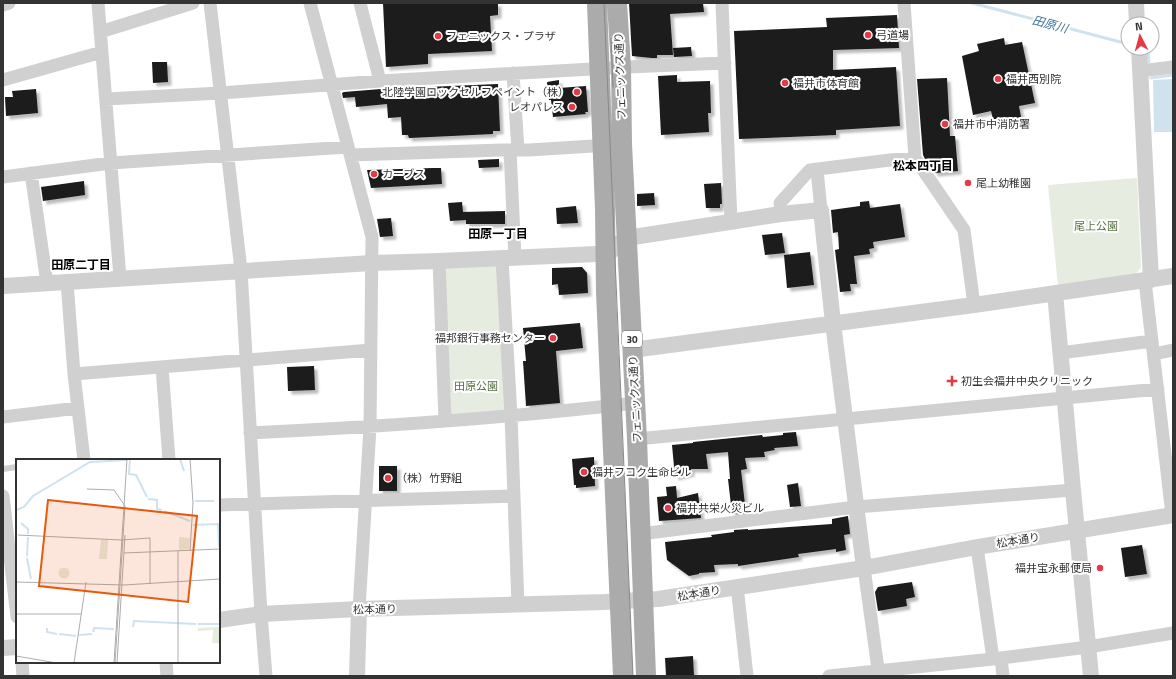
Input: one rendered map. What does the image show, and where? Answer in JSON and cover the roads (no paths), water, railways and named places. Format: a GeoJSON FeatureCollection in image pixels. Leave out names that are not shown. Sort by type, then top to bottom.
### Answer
{"type":"FeatureCollection","features":[{"type":"Feature","properties":{"kind":"main road","name":"フェニックス通り"},"geometry":{"type":"LineString","coordinates":[[597,3],[611,405],[623,676]]}},
{"type":"Feature","properties":{"kind":"main road","name":"フェニックス通り"},"geometry":{"type":"LineString","coordinates":[[617,3],[622,144],[637,439],[646,676]]}},
{"type":"Feature","properties":{"kind":"street"},"geometry":{"type":"LineString","coordinates":[[3,5],[9,3]]}},
{"type":"Feature","properties":{"kind":"street"},"geometry":{"type":"LineString","coordinates":[[98,3],[120,278]]}},
{"type":"Feature","properties":{"kind":"street"},"geometry":{"type":"LineString","coordinates":[[100,32],[193,3]]}},
{"type":"Feature","properties":{"kind":"street"},"geometry":{"type":"LineString","coordinates":[[210,3],[229,155],[241,270],[254,504],[266,676]]}},
{"type":"Feature","properties":{"kind":"street"},"geometry":{"type":"LineString","coordinates":[[310,3],[371,230],[370,427],[359,609],[357,676]]}},
{"type":"Feature","properties":{"kind":"street"},"geometry":{"type":"LineString","coordinates":[[360,3],[380,81]]}},
{"type":"Feature","properties":{"kind":"street"},"geometry":{"type":"LineString","coordinates":[[722,3],[731,222]]}},
{"type":"Feature","properties":{"kind":"street"},"geometry":{"type":"LineString","coordinates":[[904,3],[915,158],[964,230],[974,305]]}},
{"type":"Feature","properties":{"kind":"street"},"geometry":{"type":"LineString","coordinates":[[1136,3],[1137,16]]}},
{"type":"Feature","properties":{"kind":"street"},"geometry":{"type":"LineString","coordinates":[[3,80],[102,52]]}},
{"type":"Feature","properties":{"kind":"street"},"geometry":{"type":"LineString","coordinates":[[1139,56],[1148,280],[1158,389],[1168,430],[1172,515]]}},
{"type":"Feature","properties":{"kind":"street"},"geometry":{"type":"LineString","coordinates":[[106,99],[221,93],[513,73],[725,63]]}},
{"type":"Feature","properties":{"kind":"street"},"geometry":{"type":"LineString","coordinates":[[1140,71],[1173,67]]}},
{"type":"Feature","properties":{"kind":"street"},"geometry":{"type":"LineString","coordinates":[[513,73],[514,150],[508,259],[511,416],[518,605]]}},
{"type":"Feature","properties":{"kind":"street"},"geometry":{"type":"LineString","coordinates":[[3,177],[111,163],[229,155],[349,151],[529,150],[622,144]]}},
{"type":"Feature","properties":{"kind":"street"},"geometry":{"type":"LineString","coordinates":[[781,214],[780,203],[808,171],[915,158]]}},
{"type":"Feature","properties":{"kind":"street"},"geometry":{"type":"LineString","coordinates":[[817,170],[833,323],[879,673]]}},
{"type":"Feature","properties":{"kind":"street"},"geometry":{"type":"LineString","coordinates":[[31,173],[47,283]]}},
{"type":"Feature","properties":{"kind":"street"},"geometry":{"type":"LineString","coordinates":[[3,286],[241,270],[372,263],[508,259],[606,253],[614,248],[624,238],[781,214],[821,210]]}},
{"type":"Feature","properties":{"kind":"street"},"geometry":{"type":"LineString","coordinates":[[438,261],[445,421]]}},
{"type":"Feature","properties":{"kind":"street"},"geometry":{"type":"LineString","coordinates":[[632,350],[974,305],[1173,276]]}},
{"type":"Feature","properties":{"kind":"street"},"geometry":{"type":"LineString","coordinates":[[66,282],[83,459]]}},
{"type":"Feature","properties":{"kind":"street"},"geometry":{"type":"LineString","coordinates":[[1055,293],[1091,676]]}},
{"type":"Feature","properties":{"kind":"street"},"geometry":{"type":"LineString","coordinates":[[1060,352],[1153,347],[1173,350]]}},
{"type":"Feature","properties":{"kind":"street"},"geometry":{"type":"LineString","coordinates":[[74,374],[371,350]]}},
{"type":"Feature","properties":{"kind":"street"},"geometry":{"type":"LineString","coordinates":[[162,367],[169,459]]}},
{"type":"Feature","properties":{"kind":"street"},"geometry":{"type":"LineString","coordinates":[[637,439],[1158,389]]}},
{"type":"Feature","properties":{"kind":"street"},"geometry":{"type":"LineString","coordinates":[[250,433],[370,427],[511,416],[635,403]]}},
{"type":"Feature","properties":{"kind":"street"},"geometry":{"type":"LineString","coordinates":[[3,417],[78,408]]}},
{"type":"Feature","properties":{"kind":"street"},"geometry":{"type":"LineString","coordinates":[[640,534],[856,507],[1073,490]]}},
{"type":"Feature","properties":{"kind":"street"},"geometry":{"type":"LineString","coordinates":[[3,496],[11,517],[7,557],[16,611]]}},
{"type":"Feature","properties":{"kind":"street"},"geometry":{"type":"LineString","coordinates":[[220,505],[514,496]]}},
{"type":"Feature","properties":{"kind":"street","name":"松本通り"},"geometry":{"type":"LineString","coordinates":[[220,620],[261,614],[359,609],[642,601],[864,568],[977,547],[1172,515]]}},
{"type":"Feature","properties":{"kind":"street"},"geometry":{"type":"LineString","coordinates":[[977,547],[997,658],[1003,676]]}},
{"type":"Feature","properties":{"kind":"street"},"geometry":{"type":"LineString","coordinates":[[737,586],[747,676]]}},
{"type":"Feature","properties":{"kind":"street"},"geometry":{"type":"LineString","coordinates":[[829,676],[879,673],[1088,647],[1173,633]]}},
{"type":"Feature","properties":{"kind":"street"},"geometry":{"type":"LineString","coordinates":[[3,648],[16,647]]}},
{"type":"Feature","properties":{"kind":"street"},"geometry":{"type":"LineString","coordinates":[[22,663],[23,676]]}},
{"type":"Feature","properties":{"kind":"street"},"geometry":{"type":"LineString","coordinates":[[166,663],[168,676]]}},
{"type":"Feature","properties":{"kind":"lane"},"geometry":{"type":"LineString","coordinates":[[3,469],[16,468]]}},
{"type":"Feature","properties":{"kind":"water"},"geometry":{"type":"Polygon","coordinates":[[[1173,79],[1173,132],[1154,132],[1153,80],[1173,79]]]}},
{"type":"Feature","properties":{"kind":"waterway","name":"田原川"},"geometry":{"type":"LineString","coordinates":[[972,3],[1120,42]]}},
{"type":"Feature","properties":{"kind":"waterway","name":"田原川"},"geometry":{"type":"LineString","coordinates":[[1149,56],[1149,62]]}},
{"type":"Feature","properties":{"kind":"waterway","name":"田原川"},"geometry":{"type":"LineString","coordinates":[[1151,78],[1173,75]]}},
{"type":"Feature","properties":{"kind":"tram line"},"geometry":{"type":"LineString","coordinates":[[604,3],[633,676]]}},
{"type":"Feature","properties":{"kind":"tram line"},"geometry":{"type":"LineString","coordinates":[[611,39],[613,87]]}},
{"type":"Feature","properties":{"kind":"place","name":"弓道場"},"geometry":{"type":"Point","coordinates":[868,35]}},
{"type":"Feature","properties":{"kind":"place","name":"フェニックス・プラザ"},"geometry":{"type":"Point","coordinates":[438,36]}},
{"type":"Feature","properties":{"kind":"place","name":"福井西別院"},"geometry":{"type":"Point","coordinates":[998,79]}},
{"type":"Feature","properties":{"kind":"place","name":"福井市体育館"},"geometry":{"type":"Point","coordinates":[785,83]}},
{"type":"Feature","properties":{"kind":"place","name":"北陸学園ロックセルフペイント（株）"},"geometry":{"type":"Point","coordinates":[577,92]}},
{"type":"Feature","properties":{"kind":"place","name":"レオパレス"},"geometry":{"type":"Point","coordinates":[572,107]}},
{"type":"Feature","properties":{"kind":"place","name":"福井市中消防署"},"geometry":{"type":"Point","coordinates":[945,124]}},
{"type":"Feature","properties":{"kind":"place","name":"カーブス"},"geometry":{"type":"Point","coordinates":[374,174]}},
{"type":"Feature","properties":{"kind":"place","name":"尾上幼稚園"},"geometry":{"type":"Point","coordinates":[968,183]}},
{"type":"Feature","properties":{"kind":"place","name":"福邦銀行事務センター"},"geometry":{"type":"Point","coordinates":[553,338]}},
{"type":"Feature","properties":{"kind":"place","name":"初生会福井中央クリニック"},"geometry":{"type":"Point","coordinates":[952,381]}},
{"type":"Feature","properties":{"kind":"place","name":"福井フコク生命ビル"},"geometry":{"type":"Point","coordinates":[584,472]}},
{"type":"Feature","properties":{"kind":"place","name":"（株）竹野組"},"geometry":{"type":"Point","coordinates":[388,478]}},
{"type":"Feature","properties":{"kind":"place","name":"福井共栄火災ビル"},"geometry":{"type":"Point","coordinates":[668,508]}},
{"type":"Feature","properties":{"kind":"place","name":"福井宝永郵便局"},"geometry":{"type":"Point","coordinates":[1100,568]}},
{"type":"Feature","properties":{"kind":"district","name":"松本四丁目"},"geometry":{"type":"Point","coordinates":[923,165]}},
{"type":"Feature","properties":{"kind":"district","name":"田原一丁目"},"geometry":{"type":"Point","coordinates":[498,233]}},
{"type":"Feature","properties":{"kind":"district","name":"田原二丁目"},"geometry":{"type":"Point","coordinates":[81,264]}},
{"type":"Feature","properties":{"kind":"park label","name":"尾上公園"},"geometry":{"type":"Point","coordinates":[1096,226]}},
{"type":"Feature","properties":{"kind":"park label","name":"田原公園"},"geometry":{"type":"Point","coordinates":[476,386]}}]}
